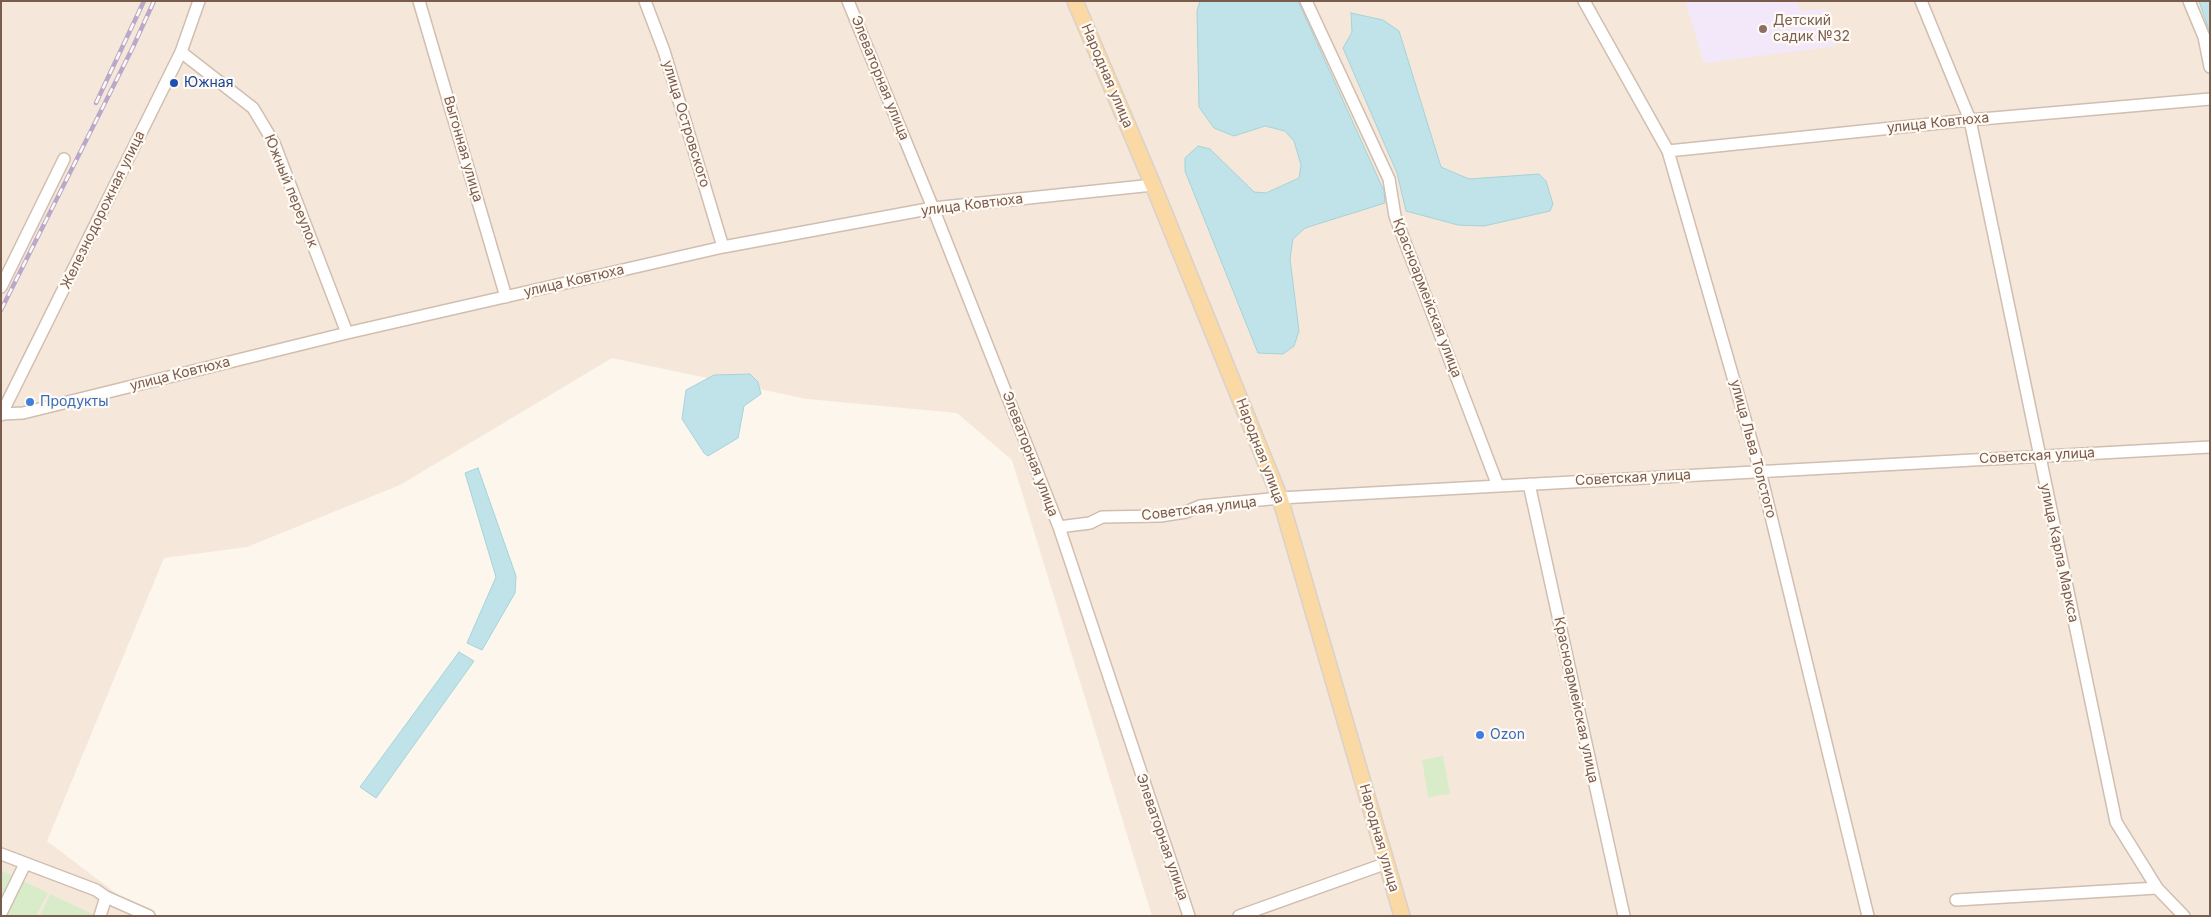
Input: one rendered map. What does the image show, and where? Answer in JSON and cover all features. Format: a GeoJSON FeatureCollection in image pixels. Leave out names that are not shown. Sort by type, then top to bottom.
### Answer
{"type":"FeatureCollection","features":[{"type":"Feature","properties":{"kind":"main road","name":"Народная улица"},"geometry":{"type":"LineString","coordinates":[[1075,1],[1154,185],[1280,498],[1402,916]]}},
{"type":"Feature","properties":{"kind":"street","name":"Железнодорожная улица"},"geometry":{"type":"LineString","coordinates":[[2,414],[181,52],[199,1]]}},
{"type":"Feature","properties":{"kind":"street","name":"Выгонная улица"},"geometry":{"type":"LineString","coordinates":[[419,1],[506,297]]}},
{"type":"Feature","properties":{"kind":"street","name":"улица Островского"},"geometry":{"type":"LineString","coordinates":[[645,1],[664,51],[723,247]]}},
{"type":"Feature","properties":{"kind":"street","name":"Элеваторная улица"},"geometry":{"type":"LineString","coordinates":[[848,1],[934,208],[1059,527],[1189,916]]}},
{"type":"Feature","properties":{"kind":"street","name":"Красноармейская улица"},"geometry":{"type":"LineString","coordinates":[[1306,1],[1388,179],[1395,216],[1498,486]]}},
{"type":"Feature","properties":{"kind":"street","name":"улица Льва Толстого"},"geometry":{"type":"LineString","coordinates":[[1584,1],[1668,151],[1760,471],[1864,915]]}},
{"type":"Feature","properties":{"kind":"street","name":"улица Карла Маркса"},"geometry":{"type":"LineString","coordinates":[[1921,1],[1970,120],[2038,456],[2116,822],[2157,888],[2184,916]]}},
{"type":"Feature","properties":{"kind":"street"},"geometry":{"type":"LineString","coordinates":[[2189,1],[2204,37],[2210,67]]}},
{"type":"Feature","properties":{"kind":"street","name":"Южный переулок"},"geometry":{"type":"LineString","coordinates":[[181,52],[253,108],[274,142],[347,333]]}},
{"type":"Feature","properties":{"kind":"street","name":"улица Ковтюха"},"geometry":{"type":"LineString","coordinates":[[1668,151],[1970,120],[2210,99]]}},
{"type":"Feature","properties":{"kind":"street"},"geometry":{"type":"LineString","coordinates":[[1,287],[64,159]]}},
{"type":"Feature","properties":{"kind":"street","name":"улица Ковтюха"},"geometry":{"type":"LineString","coordinates":[[2,414],[23,413],[347,333],[723,247],[934,208],[1154,185]]}},
{"type":"Feature","properties":{"kind":"street","name":"Советская улица"},"geometry":{"type":"LineString","coordinates":[[1059,527],[1090,523],[1102,517],[1160,516],[1186,512],[1200,506],[1280,498],[2210,447]]}},
{"type":"Feature","properties":{"kind":"street","name":"Красноармейская улица"},"geometry":{"type":"LineString","coordinates":[[1529,484],[1624,916]]}},
{"type":"Feature","properties":{"kind":"street"},"geometry":{"type":"LineString","coordinates":[[1,854],[96,890],[103,907],[150,916]]}},
{"type":"Feature","properties":{"kind":"street"},"geometry":{"type":"LineString","coordinates":[[1239,916],[1387,863]]}},
{"type":"Feature","properties":{"kind":"street"},"geometry":{"type":"LineString","coordinates":[[2,912],[25,864]]}},
{"type":"Feature","properties":{"kind":"street"},"geometry":{"type":"LineString","coordinates":[[1956,900],[2157,888]]}},
{"type":"Feature","properties":{"kind":"shaded area"},"geometry":{"type":"Polygon","coordinates":[[[1,1],[2210,1],[2210,916],[1152,916],[1012,460],[957,413],[807,399],[612,358],[400,485],[247,547],[164,558],[47,841],[146,916],[1,916],[1,1]]]}},
{"type":"Feature","properties":{"kind":"shaded area","name":"Детский садик №32"},"geometry":{"type":"Polygon","coordinates":[[[1685,1],[1797,1],[1801,11],[1826,9],[1836,46],[1704,63],[1685,1]]]}},
{"type":"Feature","properties":{"kind":"green space"},"geometry":{"type":"Polygon","coordinates":[[[1443,756],[1450,794],[1428,797],[1422,760],[1443,756]]]}},
{"type":"Feature","properties":{"kind":"green space"},"geometry":{"type":"Polygon","coordinates":[[[1,870],[48,893],[36,916],[1,916],[1,870]]]}},
{"type":"Feature","properties":{"kind":"green space"},"geometry":{"type":"Polygon","coordinates":[[[50,894],[97,916],[40,916],[50,894]]]}},
{"type":"Feature","properties":{"kind":"water"},"geometry":{"type":"Polygon","coordinates":[[[1200,1],[1298,1],[1384,191],[1385,203],[1305,228],[1293,239],[1290,259],[1299,331],[1294,346],[1283,354],[1258,353],[1185,171],[1185,158],[1198,146],[1210,149],[1254,192],[1266,193],[1299,178],[1301,165],[1294,141],[1285,131],[1265,126],[1234,136],[1214,128],[1199,107],[1197,11],[1200,1]]]}},
{"type":"Feature","properties":{"kind":"water"},"geometry":{"type":"Polygon","coordinates":[[[2199,1],[2210,1],[2210,33],[2199,1]]]}},
{"type":"Feature","properties":{"kind":"water"},"geometry":{"type":"Polygon","coordinates":[[[1351,13],[1383,20],[1399,31],[1441,167],[1469,179],[1539,174],[1546,181],[1553,204],[1550,211],[1484,226],[1458,225],[1406,211],[1397,173],[1343,48],[1352,32],[1351,13]]]}},
{"type":"Feature","properties":{"kind":"water"},"geometry":{"type":"Polygon","coordinates":[[[750,374],[758,382],[761,394],[744,406],[738,438],[708,456],[704,453],[682,419],[686,390],[714,375],[750,374]]]}},
{"type":"Feature","properties":{"kind":"water"},"geometry":{"type":"Polygon","coordinates":[[[478,468],[516,576],[515,593],[482,650],[467,643],[496,577],[465,473],[478,468]]]}},
{"type":"Feature","properties":{"kind":"water"},"geometry":{"type":"Polygon","coordinates":[[[459,652],[474,661],[376,798],[360,787],[459,652]]]}},
{"type":"Feature","properties":{"kind":"railway"},"geometry":{"type":"LineString","coordinates":[[96,103],[144,1]]}},
{"type":"Feature","properties":{"kind":"railway"},"geometry":{"type":"LineString","coordinates":[[1,310],[133,47],[154,1]]}},
{"type":"Feature","properties":{"kind":"place","name":"Детский садик №32"},"geometry":{"type":"Point","coordinates":[1763,29]}},
{"type":"Feature","properties":{"kind":"place","name":"Южная"},"geometry":{"type":"Point","coordinates":[174,83]}},
{"type":"Feature","properties":{"kind":"place","name":"Продукты"},"geometry":{"type":"Point","coordinates":[30,402]}},
{"type":"Feature","properties":{"kind":"place","name":"Ozon"},"geometry":{"type":"Point","coordinates":[1480,735]}}]}
